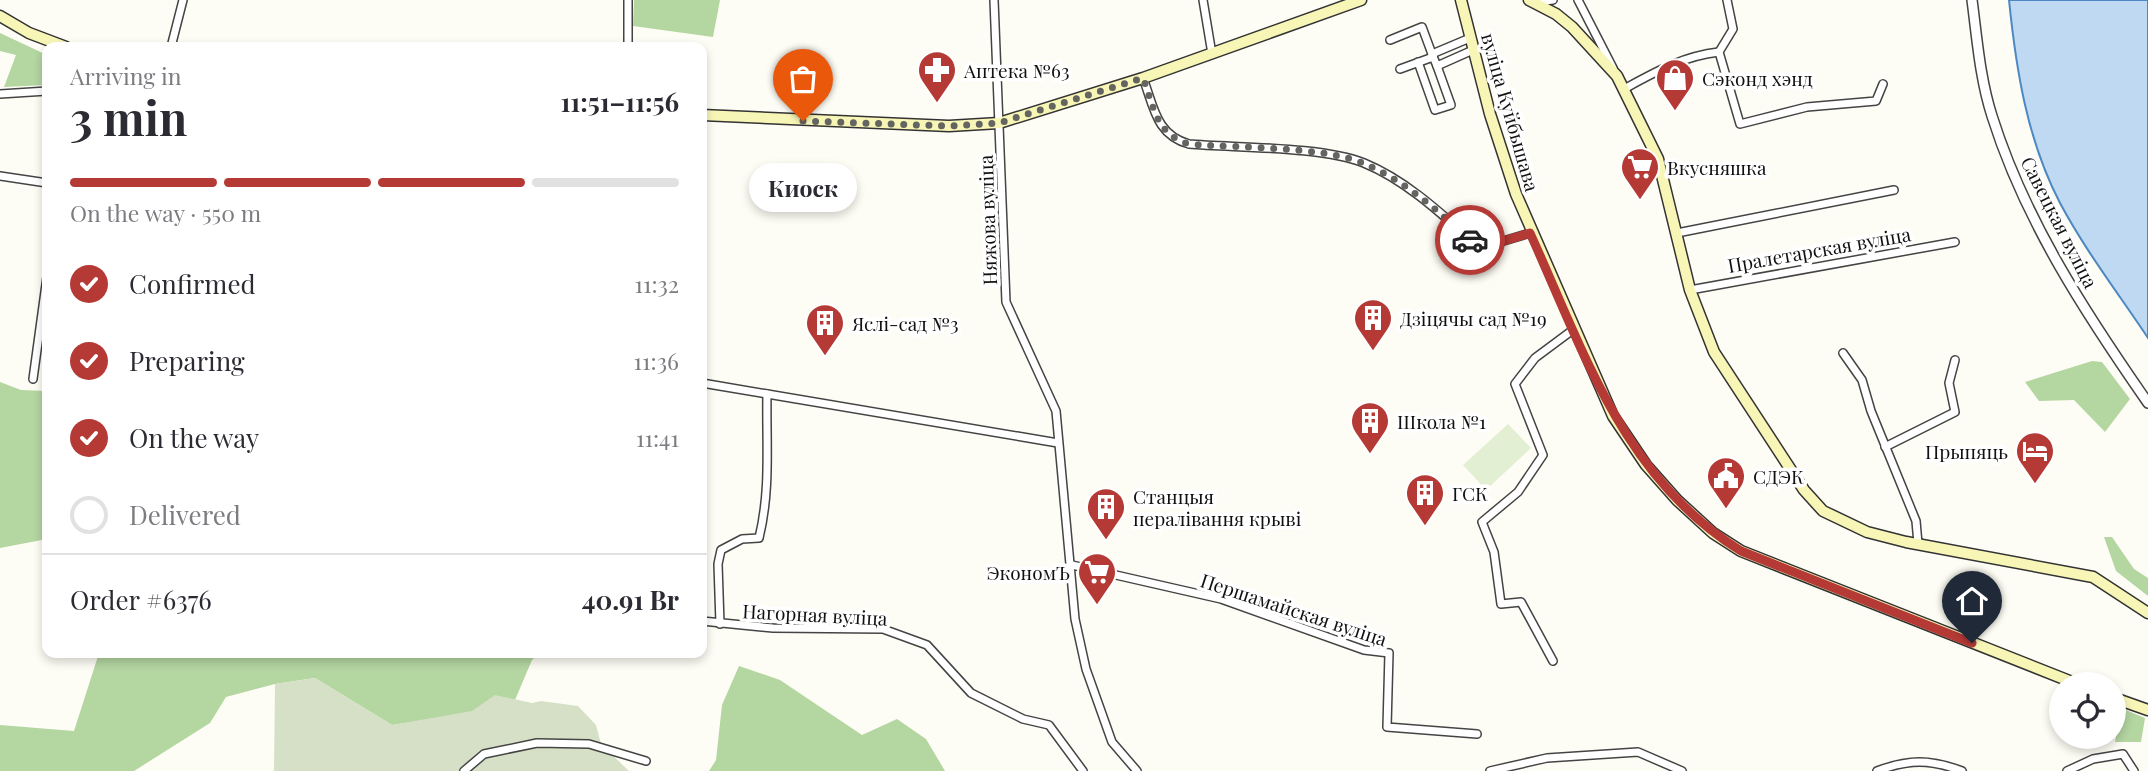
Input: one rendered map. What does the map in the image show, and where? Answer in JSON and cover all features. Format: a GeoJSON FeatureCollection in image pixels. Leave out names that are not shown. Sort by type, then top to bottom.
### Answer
{"type":"FeatureCollection","features":[{"type":"Feature","properties":{"kind":"main road"},"geometry":{"type":"LineString","coordinates":[[707,115],[871,124],[949,126],[999,123],[1143,78],[1361,0]]}},
{"type":"Feature","properties":{"kind":"main road","name":"вуліца Куйбышава"},"geometry":{"type":"LineString","coordinates":[[1461,0],[1490,114],[1530,233],[1613,416],[1646,465],[1713,533],[1741,551],[2049,673]]}},
{"type":"Feature","properties":{"kind":"main road"},"geometry":{"type":"LineString","coordinates":[[1533,1],[1572,27],[1617,76],[1658,159],[1690,290],[1714,352],[1804,490],[1823,511],[1867,532],[2093,577],[2148,614]]}},
{"type":"Feature","properties":{"kind":"main road"},"geometry":{"type":"LineString","coordinates":[[0,16],[29,33],[53,42]]}},
{"type":"Feature","properties":{"kind":"main road"},"geometry":{"type":"LineString","coordinates":[[2126,702],[2148,710]]}},
{"type":"Feature","properties":{"kind":"street"},"geometry":{"type":"LineString","coordinates":[[172,42],[183,0]]}},
{"type":"Feature","properties":{"kind":"street"},"geometry":{"type":"LineString","coordinates":[[628,0],[628,42]]}},
{"type":"Feature","properties":{"kind":"street","name":"Няжова вуліца"},"geometry":{"type":"LineString","coordinates":[[994,0],[1006,302],[1056,411],[1058,443]]}},
{"type":"Feature","properties":{"kind":"street"},"geometry":{"type":"LineString","coordinates":[[1203,0],[1212,54]]}},
{"type":"Feature","properties":{"kind":"street"},"geometry":{"type":"LineString","coordinates":[[1533,1],[1553,0]]}},
{"type":"Feature","properties":{"kind":"street"},"geometry":{"type":"LineString","coordinates":[[1578,0],[1617,76]]}},
{"type":"Feature","properties":{"kind":"street"},"geometry":{"type":"LineString","coordinates":[[1727,0],[1732,29],[1719,52],[1740,124],[1807,107],[1876,101],[1883,84]]}},
{"type":"Feature","properties":{"kind":"street","name":"Савецкая вуліца"},"geometry":{"type":"LineString","coordinates":[[1972,0],[1991,113],[2011,171],[2043,238],[2076,294],[2148,403]]}},
{"type":"Feature","properties":{"kind":"street"},"geometry":{"type":"LineString","coordinates":[[1390,40],[1422,27],[1451,104],[1435,110],[1418,62]]}},
{"type":"Feature","properties":{"kind":"street"},"geometry":{"type":"LineString","coordinates":[[1399,69],[1470,38]]}},
{"type":"Feature","properties":{"kind":"street"},"geometry":{"type":"LineString","coordinates":[[1437,66],[1473,50]]}},
{"type":"Feature","properties":{"kind":"street"},"geometry":{"type":"LineString","coordinates":[[1624,89],[1670,64],[1696,55],[1719,52]]}},
{"type":"Feature","properties":{"kind":"street"},"geometry":{"type":"LineString","coordinates":[[1143,78],[1161,127],[1172,139],[1189,144],[1323,153],[1363,163],[1433,206],[1480,248],[1530,233]]}},
{"type":"Feature","properties":{"kind":"street"},"geometry":{"type":"LineString","coordinates":[[0,94],[42,90]]}},
{"type":"Feature","properties":{"kind":"street"},"geometry":{"type":"LineString","coordinates":[[0,176],[42,182]]}},
{"type":"Feature","properties":{"kind":"street"},"geometry":{"type":"LineString","coordinates":[[1676,233],[1894,190]]}},
{"type":"Feature","properties":{"kind":"street","name":"Пралетарская вуліца"},"geometry":{"type":"LineString","coordinates":[[1690,290],[1955,242]]}},
{"type":"Feature","properties":{"kind":"street"},"geometry":{"type":"LineString","coordinates":[[33,379],[42,313]]}},
{"type":"Feature","properties":{"kind":"street"},"geometry":{"type":"LineString","coordinates":[[1553,660],[1521,602],[1501,604],[1494,552],[1482,522],[1518,492],[1544,455],[1515,384],[1535,358],[1574,330]]}},
{"type":"Feature","properties":{"kind":"street"},"geometry":{"type":"LineString","coordinates":[[1843,353],[1862,380],[1885,447],[1916,520],[1918,544]]}},
{"type":"Feature","properties":{"kind":"street"},"geometry":{"type":"LineString","coordinates":[[1885,447],[1955,412],[1949,383],[1955,360]]}},
{"type":"Feature","properties":{"kind":"street"},"geometry":{"type":"LineString","coordinates":[[707,384],[1058,443],[1072,565],[1075,619],[1086,669],[1112,742],[1137,771]]}},
{"type":"Feature","properties":{"kind":"street"},"geometry":{"type":"LineString","coordinates":[[720,624],[718,564],[722,550],[742,539],[759,538],[767,505],[770,459],[766,442],[767,394]]}},
{"type":"Feature","properties":{"kind":"street","name":"Першамайская вуліца"},"geometry":{"type":"LineString","coordinates":[[1072,565],[1221,599],[1364,650],[1389,653],[1387,727],[1477,734]]}},
{"type":"Feature","properties":{"kind":"street","name":"Нагорная вуліца"},"geometry":{"type":"LineString","coordinates":[[707,622],[883,629],[927,645],[971,693],[1023,719],[1049,724],[1083,771]]}},
{"type":"Feature","properties":{"kind":"street"},"geometry":{"type":"LineString","coordinates":[[464,771],[484,754],[537,743],[589,744],[646,761]]}},
{"type":"Feature","properties":{"kind":"street"},"geometry":{"type":"LineString","coordinates":[[1490,771],[1547,758],[1638,752],[1682,771]]}},
{"type":"Feature","properties":{"kind":"street"},"geometry":{"type":"LineString","coordinates":[[2067,771],[2093,759],[2123,754],[2134,771]]}},
{"type":"Feature","properties":{"kind":"street"},"geometry":{"type":"LineString","coordinates":[[1877,771],[1901,762],[1921,759],[1962,771]]}},
{"type":"Feature","properties":{"kind":"green space"},"geometry":{"type":"Polygon","coordinates":[[[634,0],[720,0],[713,37],[633,26],[634,0]]]}},
{"type":"Feature","properties":{"kind":"green space"},"geometry":{"type":"Polygon","coordinates":[[[0,33],[42,53],[42,85],[4,87],[16,55],[0,51],[0,33]]]}},
{"type":"Feature","properties":{"kind":"green space"},"geometry":{"type":"Polygon","coordinates":[[[2092,361],[2102,362],[2130,399],[2105,432],[2074,400],[2039,401],[2025,382],[2092,361]]]}},
{"type":"Feature","properties":{"kind":"green space"},"geometry":{"type":"Polygon","coordinates":[[[0,382],[21,390],[42,391],[42,540],[0,548],[0,382]]]}},
{"type":"Feature","properties":{"kind":"green space"},"geometry":{"type":"Polygon","coordinates":[[[1508,424],[1531,448],[1486,490],[1463,465],[1508,424]]]}},
{"type":"Feature","properties":{"kind":"green space"},"geometry":{"type":"Polygon","coordinates":[[[2104,537],[2112,537],[2134,569],[2148,578],[2148,596],[2116,571],[2104,537]]]}},
{"type":"Feature","properties":{"kind":"green space"},"geometry":{"type":"Polygon","coordinates":[[[97,658],[534,658],[512,707],[392,725],[315,678],[275,684],[226,697],[210,723],[134,771],[0,771],[0,725],[74,731],[97,658]]]}},
{"type":"Feature","properties":{"kind":"green space"},"geometry":{"type":"Polygon","coordinates":[[[739,666],[780,680],[862,735],[897,719],[926,739],[945,771],[709,771],[716,760],[722,705],[739,666]]]}},
{"type":"Feature","properties":{"kind":"green space"},"geometry":{"type":"Polygon","coordinates":[[[315,678],[392,725],[472,711],[495,695],[532,703],[541,701],[578,706],[596,725],[601,744],[629,771],[274,771],[275,684],[315,678]]]}},
{"type":"Feature","properties":{"kind":"green space"},"geometry":{"type":"Polygon","coordinates":[[[2126,710],[2145,718],[2141,742],[2126,742],[2126,710]]]}},
{"type":"Feature","properties":{"kind":"water"},"geometry":{"type":"Polygon","coordinates":[[[2009,0],[2148,0],[2148,338],[2080,238],[2049,179],[2025,104],[2009,0]]]}},
{"type":"Feature","properties":{"kind":"way so far"},"geometry":{"type":"LineString","coordinates":[[803,121],[949,126],[999,123],[1143,78],[1161,127],[1172,139],[1189,144],[1323,153],[1363,163],[1382,172],[1433,206],[1470,240]]}},
{"type":"Feature","properties":{"kind":"place","name":"Аптека №63"},"geometry":{"type":"Point","coordinates":[937,104]}},
{"type":"Feature","properties":{"kind":"place","name":"Сэконд хэнд"},"geometry":{"type":"Point","coordinates":[1675,112]}},
{"type":"Feature","properties":{"kind":"place","name":"Киоск"},"geometry":{"type":"Point","coordinates":[803,121]}},
{"type":"Feature","properties":{"kind":"place","name":"Вкусняшка"},"geometry":{"type":"Point","coordinates":[1640,201]}},
{"type":"Feature","properties":{"kind":"place","name":"Дзіцячы сад №19"},"geometry":{"type":"Point","coordinates":[1373,352]}},
{"type":"Feature","properties":{"kind":"place","name":"Яслі-сад №3"},"geometry":{"type":"Point","coordinates":[825,357]}},
{"type":"Feature","properties":{"kind":"place","name":"Школа №1"},"geometry":{"type":"Point","coordinates":[1370,455]}},
{"type":"Feature","properties":{"kind":"place","name":"Прыпяць"},"geometry":{"type":"Point","coordinates":[2035,485]}},
{"type":"Feature","properties":{"kind":"place","name":"СДЭК"},"geometry":{"type":"Point","coordinates":[1726,510]}},
{"type":"Feature","properties":{"kind":"place","name":"ГСК"},"geometry":{"type":"Point","coordinates":[1425,527]}},
{"type":"Feature","properties":{"kind":"place","name":"Станцыя пералівання крыві"},"geometry":{"type":"Point","coordinates":[1106,541]}},
{"type":"Feature","properties":{"kind":"place","name":"ЭкономЪ"},"geometry":{"type":"Point","coordinates":[1097,606]}},
{"type":"Feature","properties":{"kind":"route"},"geometry":{"type":"LineString","coordinates":[[1470,240],[1480,248],[1506,243],[1530,233],[1613,416],[1646,465],[1677,500],[1713,533],[1741,551],[1972,643]]}}]}
